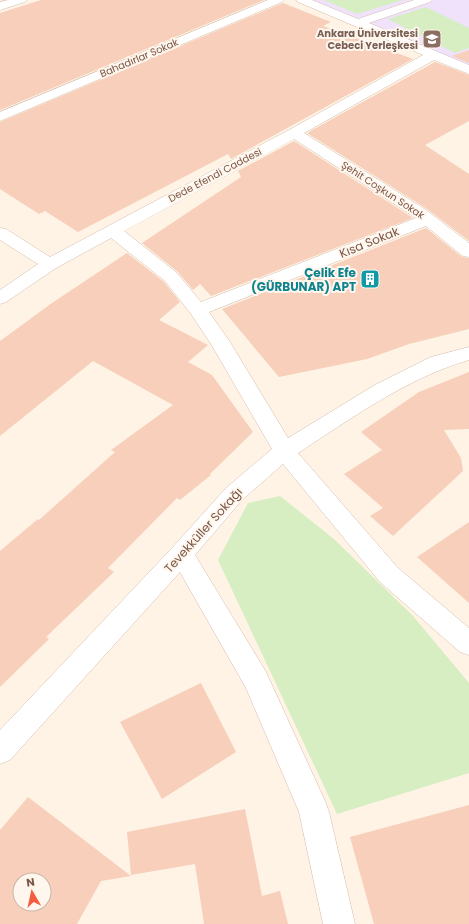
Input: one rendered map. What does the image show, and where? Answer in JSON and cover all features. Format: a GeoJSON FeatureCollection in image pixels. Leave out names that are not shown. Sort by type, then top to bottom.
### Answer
{"type":"FeatureCollection","features":[{"type":"Feature","properties":{"kind":"street"},"geometry":{"type":"LineString","coordinates":[[0,6],[21,0]]}},
{"type":"Feature","properties":{"kind":"street","name":"Bahadırlar Sokak"},"geometry":{"type":"LineString","coordinates":[[0,117],[278,0]]}},
{"type":"Feature","properties":{"kind":"street"},"geometry":{"type":"LineString","coordinates":[[302,0],[469,70]]}},
{"type":"Feature","properties":{"kind":"street"},"geometry":{"type":"LineString","coordinates":[[358,23],[426,0]]}},
{"type":"Feature","properties":{"kind":"street","name":"Dede Efendi Caddesi"},"geometry":{"type":"LineString","coordinates":[[0,298],[50,264],[294,133],[432,55]]}},
{"type":"Feature","properties":{"kind":"street","name":"Şehit Coşkun Sokak"},"geometry":{"type":"LineString","coordinates":[[294,133],[428,219],[469,252]]}},
{"type":"Feature","properties":{"kind":"street","name":"Kısa Sokak"},"geometry":{"type":"LineString","coordinates":[[198,310],[428,219]]}},
{"type":"Feature","properties":{"kind":"street"},"geometry":{"type":"LineString","coordinates":[[112,230],[171,277],[198,310],[220,342],[284,451],[389,575],[469,644]]}},
{"type":"Feature","properties":{"kind":"street"},"geometry":{"type":"LineString","coordinates":[[0,233],[50,264]]}},
{"type":"Feature","properties":{"kind":"street","name":"Tevekküller Sokağı"},"geometry":{"type":"LineString","coordinates":[[0,750],[182,554],[234,494],[284,451],[382,390],[438,362],[469,353]]}},
{"type":"Feature","properties":{"kind":"street"},"geometry":{"type":"LineString","coordinates":[[182,554],[257,681],[314,812],[338,924]]}},
{"type":"Feature","properties":{"kind":"shaded area","name":"Ankara Üniversitesi Cebeci Yerleşkesi"},"geometry":{"type":"Polygon","coordinates":[[[302,0],[469,0],[469,70],[302,0]]]}},
{"type":"Feature","properties":{"kind":"green space"},"geometry":{"type":"Polygon","coordinates":[[[324,0],[403,0],[357,14],[324,0]]]}},
{"type":"Feature","properties":{"kind":"green space"},"geometry":{"type":"Polygon","coordinates":[[[426,7],[469,28],[469,48],[455,53],[388,19],[426,7]]]}},
{"type":"Feature","properties":{"kind":"green space"},"geometry":{"type":"Polygon","coordinates":[[[280,496],[334,539],[413,616],[469,683],[469,773],[337,814],[218,560],[248,503],[280,496]]]}},
{"type":"Feature","properties":{"kind":"building"},"geometry":{"type":"Polygon","coordinates":[[[41,0],[264,0],[0,110],[0,13],[41,0]]]}},
{"type":"Feature","properties":{"kind":"building"},"geometry":{"type":"Polygon","coordinates":[[[283,3],[331,22],[323,26],[413,59],[231,159],[228,154],[78,232],[45,211],[39,214],[0,189],[0,122],[283,3]]]}},
{"type":"Feature","properties":{"kind":"building"},"geometry":{"type":"Polygon","coordinates":[[[469,50],[469,63],[452,56],[469,50]]]}},
{"type":"Feature","properties":{"kind":"building"},"geometry":{"type":"Polygon","coordinates":[[[435,62],[469,75],[469,121],[425,145],[469,174],[469,241],[427,209],[307,133],[435,62]]]}},
{"type":"Feature","properties":{"kind":"building"},"geometry":{"type":"Polygon","coordinates":[[[294,141],[413,218],[211,296],[200,284],[193,290],[178,272],[142,243],[241,177],[238,171],[294,141]]]}},
{"type":"Feature","properties":{"kind":"building"},"geometry":{"type":"Polygon","coordinates":[[[426,228],[462,257],[469,258],[469,329],[409,344],[367,359],[279,377],[222,309],[426,228]]]}},
{"type":"Feature","properties":{"kind":"building"},"geometry":{"type":"Polygon","coordinates":[[[127,253],[164,282],[180,302],[159,320],[208,345],[188,362],[212,375],[253,432],[210,474],[211,475],[180,500],[177,498],[108,568],[114,572],[46,637],[49,639],[0,687],[0,551],[38,519],[39,520],[115,452],[111,450],[173,405],[93,361],[0,436],[0,341],[52,303],[127,253]]]}},
{"type":"Feature","properties":{"kind":"building"},"geometry":{"type":"Polygon","coordinates":[[[469,372],[469,429],[444,430],[461,458],[463,471],[393,536],[370,516],[383,508],[344,474],[382,450],[361,432],[419,392],[469,372]]]}},
{"type":"Feature","properties":{"kind":"building"},"geometry":{"type":"Polygon","coordinates":[[[469,522],[469,603],[417,557],[469,522]]]}},
{"type":"Feature","properties":{"kind":"building"},"geometry":{"type":"Polygon","coordinates":[[[201,683],[236,752],[162,799],[120,722],[201,683]]]}},
{"type":"Feature","properties":{"kind":"building"},"geometry":{"type":"Polygon","coordinates":[[[28,797],[131,876],[101,881],[77,924],[0,924],[0,830],[28,797]]]}},
{"type":"Feature","properties":{"kind":"building"},"geometry":{"type":"Polygon","coordinates":[[[469,805],[469,924],[374,924],[350,837],[469,805]]]}},
{"type":"Feature","properties":{"kind":"building"},"geometry":{"type":"Polygon","coordinates":[[[245,809],[262,896],[280,891],[288,924],[204,924],[195,864],[131,875],[127,832],[245,809]]]}},
{"type":"Feature","properties":{"kind":"place","name":"Ankara Üniversitesi Cebeci Yerleşkesi"},"geometry":{"type":"Point","coordinates":[432,39]}},
{"type":"Feature","properties":{"kind":"place","name":"Çelik Efe (GÜRBUNAR) APT"},"geometry":{"type":"Point","coordinates":[370,279]}}]}
